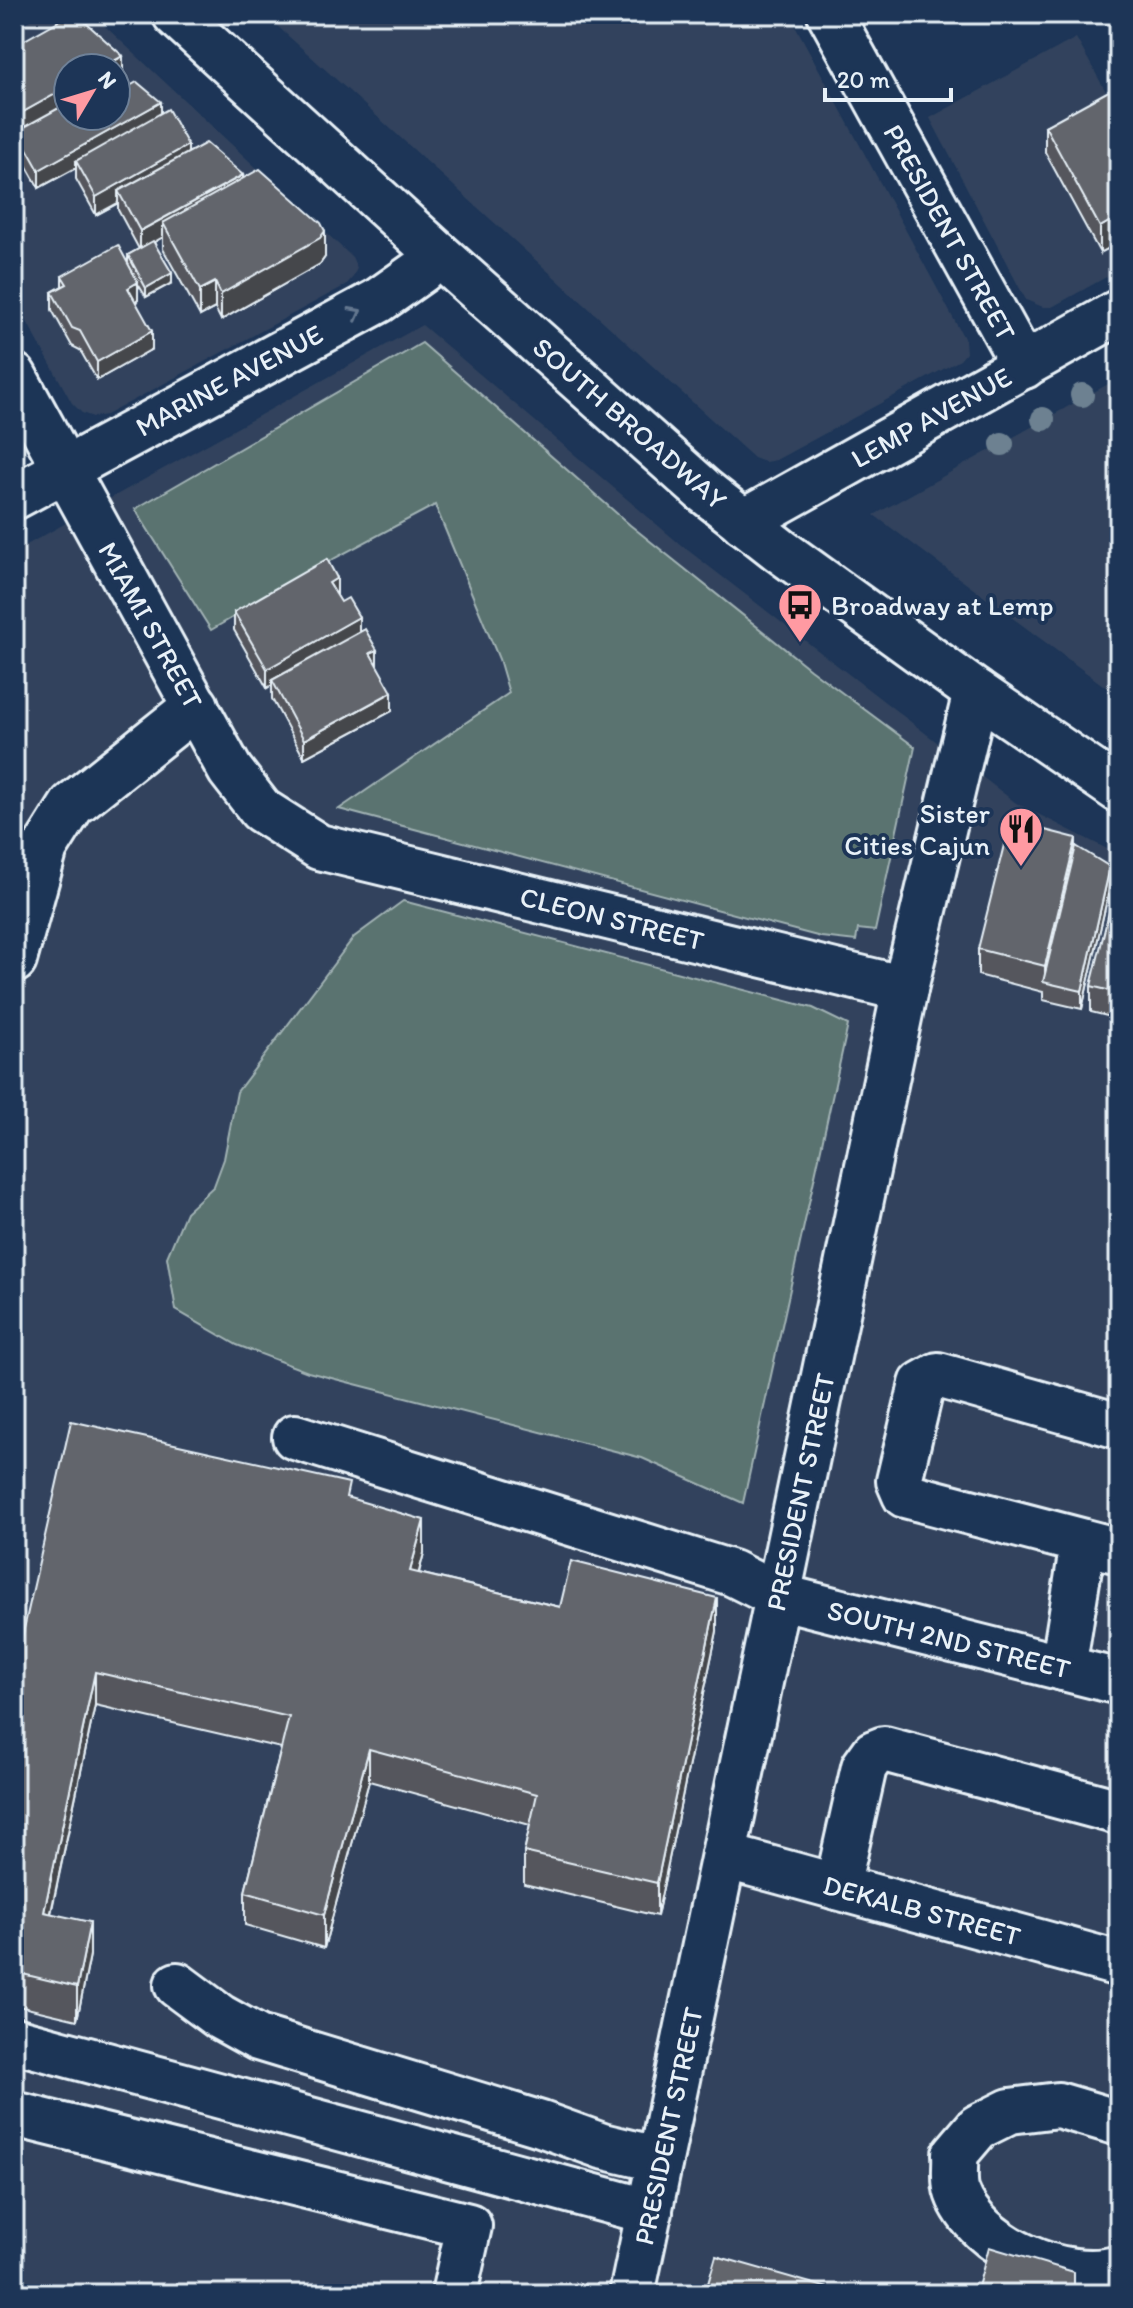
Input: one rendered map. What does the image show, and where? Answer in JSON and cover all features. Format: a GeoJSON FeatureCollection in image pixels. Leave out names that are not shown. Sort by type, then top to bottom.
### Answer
{"type":"FeatureCollection","features":[{"type":"Feature","properties":{"kind":"street","name":"SOUTH BROADWAY"},"geometry":{"type":"LineString","coordinates":[[175,14],[693,481],[781,551],[976,692],[1119,790]]}},
{"type":"Feature","properties":{"kind":"street","name":"PRESIDENT STREET"},"geometry":{"type":"LineString","coordinates":[[830,14],[1024,366]]}},
{"type":"Feature","properties":{"kind":"street","name":"MARINE AVENUE"},"geometry":{"type":"LineString","coordinates":[[14,497],[378,301],[422,270],[437,253]]}},
{"type":"Feature","properties":{"kind":"street","name":"LEMP AVENUE"},"geometry":{"type":"LineString","coordinates":[[743,522],[1119,312]]}},
{"type":"Feature","properties":{"kind":"street","name":"MIAMI STREET"},"geometry":{"type":"LineString","coordinates":[[14,376],[230,770],[261,810],[319,847]]}},
{"type":"Feature","properties":{"kind":"street","name":"PRESIDENT STREET"},"geometry":{"type":"LineString","coordinates":[[632,2294],[905,989],[976,692]]}},
{"type":"Feature","properties":{"kind":"street"},"geometry":{"type":"LineString","coordinates":[[14,960],[45,848],[72,805],[196,706]]}},
{"type":"Feature","properties":{"kind":"street","name":"CLEON STREET"},"geometry":{"type":"LineString","coordinates":[[319,847],[905,989]]}},
{"type":"Feature","properties":{"kind":"street"},"geometry":{"type":"LineString","coordinates":[[1063,1668],[1101,1547],[905,1495],[899,1481],[922,1384],[938,1375],[1119,1426]]}},
{"type":"Feature","properties":{"kind":"street","name":"SOUTH 2ND STREET"},"geometry":{"type":"LineString","coordinates":[[295,1437],[732,1573],[778,1596],[1119,1682]]}},
{"type":"Feature","properties":{"kind":"street"},"geometry":{"type":"LineString","coordinates":[[837,1887],[864,1767],[874,1753],[884,1749],[1119,1812]]}},
{"type":"Feature","properties":{"kind":"street","name":"DEKALB STREET"},"geometry":{"type":"LineString","coordinates":[[724,1856],[1119,1964]]}},
{"type":"Feature","properties":{"kind":"street"},"geometry":{"type":"LineString","coordinates":[[177,1985],[220,2017],[258,2038],[527,2119],[602,2146],[660,2160]]}},
{"type":"Feature","properties":{"kind":"street"},"geometry":{"type":"LineString","coordinates":[[14,2040],[650,2212]]}},
{"type":"Feature","properties":{"kind":"street"},"geometry":{"type":"LineString","coordinates":[[130,2142],[141,2074]]}},
{"type":"Feature","properties":{"kind":"street"},"geometry":{"type":"LineString","coordinates":[[1118,2270],[1088,2272],[1050,2265],[1008,2249],[976,2225],[956,2190],[955,2154],[978,2127],[1010,2111],[1058,2105],[1119,2123]]}},
{"type":"Feature","properties":{"kind":"street"},"geometry":{"type":"LineString","coordinates":[[14,2114],[469,2226],[454,2294]]}},
{"type":"Feature","properties":{"kind":"shaded area"},"geometry":{"type":"Polygon","coordinates":[[[41,14],[92,14],[352,257],[357,268],[346,285],[106,415],[93,417],[82,413],[72,403],[14,298],[14,29],[41,14]]]}},
{"type":"Feature","properties":{"kind":"shaded area"},"geometry":{"type":"Polygon","coordinates":[[[264,14],[547,14],[553,23],[569,14],[789,14],[965,340],[966,353],[960,360],[776,460],[765,462],[754,458],[264,14]]]}},
{"type":"Feature","properties":{"kind":"shaded area"},"geometry":{"type":"Polygon","coordinates":[[[1076,38],[1119,115],[1119,270],[1052,307],[1043,307],[1026,300],[930,118],[1076,38]]]}},
{"type":"Feature","properties":{"kind":"shaded area"},"geometry":{"type":"Polygon","coordinates":[[[422,325],[681,545],[1016,803],[1119,855],[1119,2294],[14,2294],[14,552],[422,325]]]}},
{"type":"Feature","properties":{"kind":"shaded area"},"geometry":{"type":"Polygon","coordinates":[[[1119,378],[1119,697],[874,515],[1119,378]]]}},
{"type":"Feature","properties":{"kind":"green space"},"geometry":{"type":"Polygon","coordinates":[[[422,343],[630,525],[810,669],[915,747],[875,931],[858,929],[856,941],[821,937],[339,809],[509,693],[499,659],[435,505],[335,558],[211,630],[135,509],[422,343]]]}},
{"type":"Feature","properties":{"kind":"green space"},"geometry":{"type":"Polygon","coordinates":[[[403,901],[813,1008],[848,1025],[743,1503],[642,1458],[308,1372],[237,1345],[176,1310],[167,1257],[186,1212],[214,1186],[224,1159],[237,1092],[354,937],[403,901]]]}},
{"type":"Feature","properties":{"kind":"building"},"geometry":{"type":"Polygon","coordinates":[[[76,14],[119,52],[52,52],[52,96],[14,117],[14,46],[76,14]]]}},
{"type":"Feature","properties":{"kind":"building"},"geometry":{"type":"Polygon","coordinates":[[[137,82],[161,102],[132,118],[132,85],[137,82]]]}},
{"type":"Feature","properties":{"kind":"building"},"geometry":{"type":"Polygon","coordinates":[[[1116,87],[1119,93],[1119,216],[1100,227],[1045,126],[1116,87]]]}},
{"type":"Feature","properties":{"kind":"building"},"geometry":{"type":"Polygon","coordinates":[[[168,109],[188,145],[96,197],[76,161],[168,109]]]}},
{"type":"Feature","properties":{"kind":"building"},"geometry":{"type":"Polygon","coordinates":[[[52,112],[52,132],[107,132],[39,170],[17,131],[52,112]]]}},
{"type":"Feature","properties":{"kind":"building"},"geometry":{"type":"Polygon","coordinates":[[[206,143],[243,175],[140,231],[118,191],[206,143]]]}},
{"type":"Feature","properties":{"kind":"building"},"geometry":{"type":"Polygon","coordinates":[[[260,169],[321,223],[325,231],[320,238],[221,294],[215,282],[200,290],[163,223],[260,169]]]}},
{"type":"Feature","properties":{"kind":"building"},"geometry":{"type":"Polygon","coordinates":[[[153,241],[172,273],[146,288],[128,255],[153,241]]]}},
{"type":"Feature","properties":{"kind":"building"},"geometry":{"type":"Polygon","coordinates":[[[118,245],[138,282],[128,288],[152,331],[97,362],[80,331],[72,328],[52,292],[67,284],[62,276],[118,245]]]}},
{"type":"Feature","properties":{"kind":"building"},"geometry":{"type":"Polygon","coordinates":[[[327,559],[337,578],[329,583],[341,602],[348,598],[359,617],[267,669],[234,612],[327,559]]]}},
{"type":"Feature","properties":{"kind":"building"},"geometry":{"type":"Polygon","coordinates":[[[365,629],[377,650],[370,653],[392,692],[304,740],[272,680],[365,629]]]}},
{"type":"Feature","properties":{"kind":"building"},"geometry":{"type":"Polygon","coordinates":[[[1010,821],[1076,838],[1045,966],[978,949],[1010,821]]]}},
{"type":"Feature","properties":{"kind":"building"},"geometry":{"type":"Polygon","coordinates":[[[1076,846],[1110,867],[1082,991],[1043,982],[1076,846]]]}},
{"type":"Feature","properties":{"kind":"building"},"geometry":{"type":"Polygon","coordinates":[[[1119,879],[1119,993],[1091,986],[1119,879]]]}},
{"type":"Feature","properties":{"kind":"building"},"geometry":{"type":"Polygon","coordinates":[[[71,1421],[349,1483],[346,1497],[424,1520],[410,1571],[560,1607],[571,1561],[717,1598],[657,1883],[524,1852],[537,1794],[369,1749],[324,1915],[245,1892],[289,1717],[95,1672],[44,1912],[90,1922],[77,1987],[14,1972],[14,1673],[71,1421]]]}},
{"type":"Feature","properties":{"kind":"building"},"geometry":{"type":"Polygon","coordinates":[[[989,2247],[1074,2272],[1074,2294],[976,2294],[989,2247]]]}},
{"type":"Feature","properties":{"kind":"building"},"geometry":{"type":"Polygon","coordinates":[[[716,2256],[849,2294],[705,2294],[716,2256]]]}},
{"type":"Feature","properties":{"kind":"place","name":"Broadway at Lemp"},"geometry":{"type":"Point","coordinates":[800,644]}},
{"type":"Feature","properties":{"kind":"place","name":"Sister Cities Cajun"},"geometry":{"type":"Point","coordinates":[1021,868]}}]}
